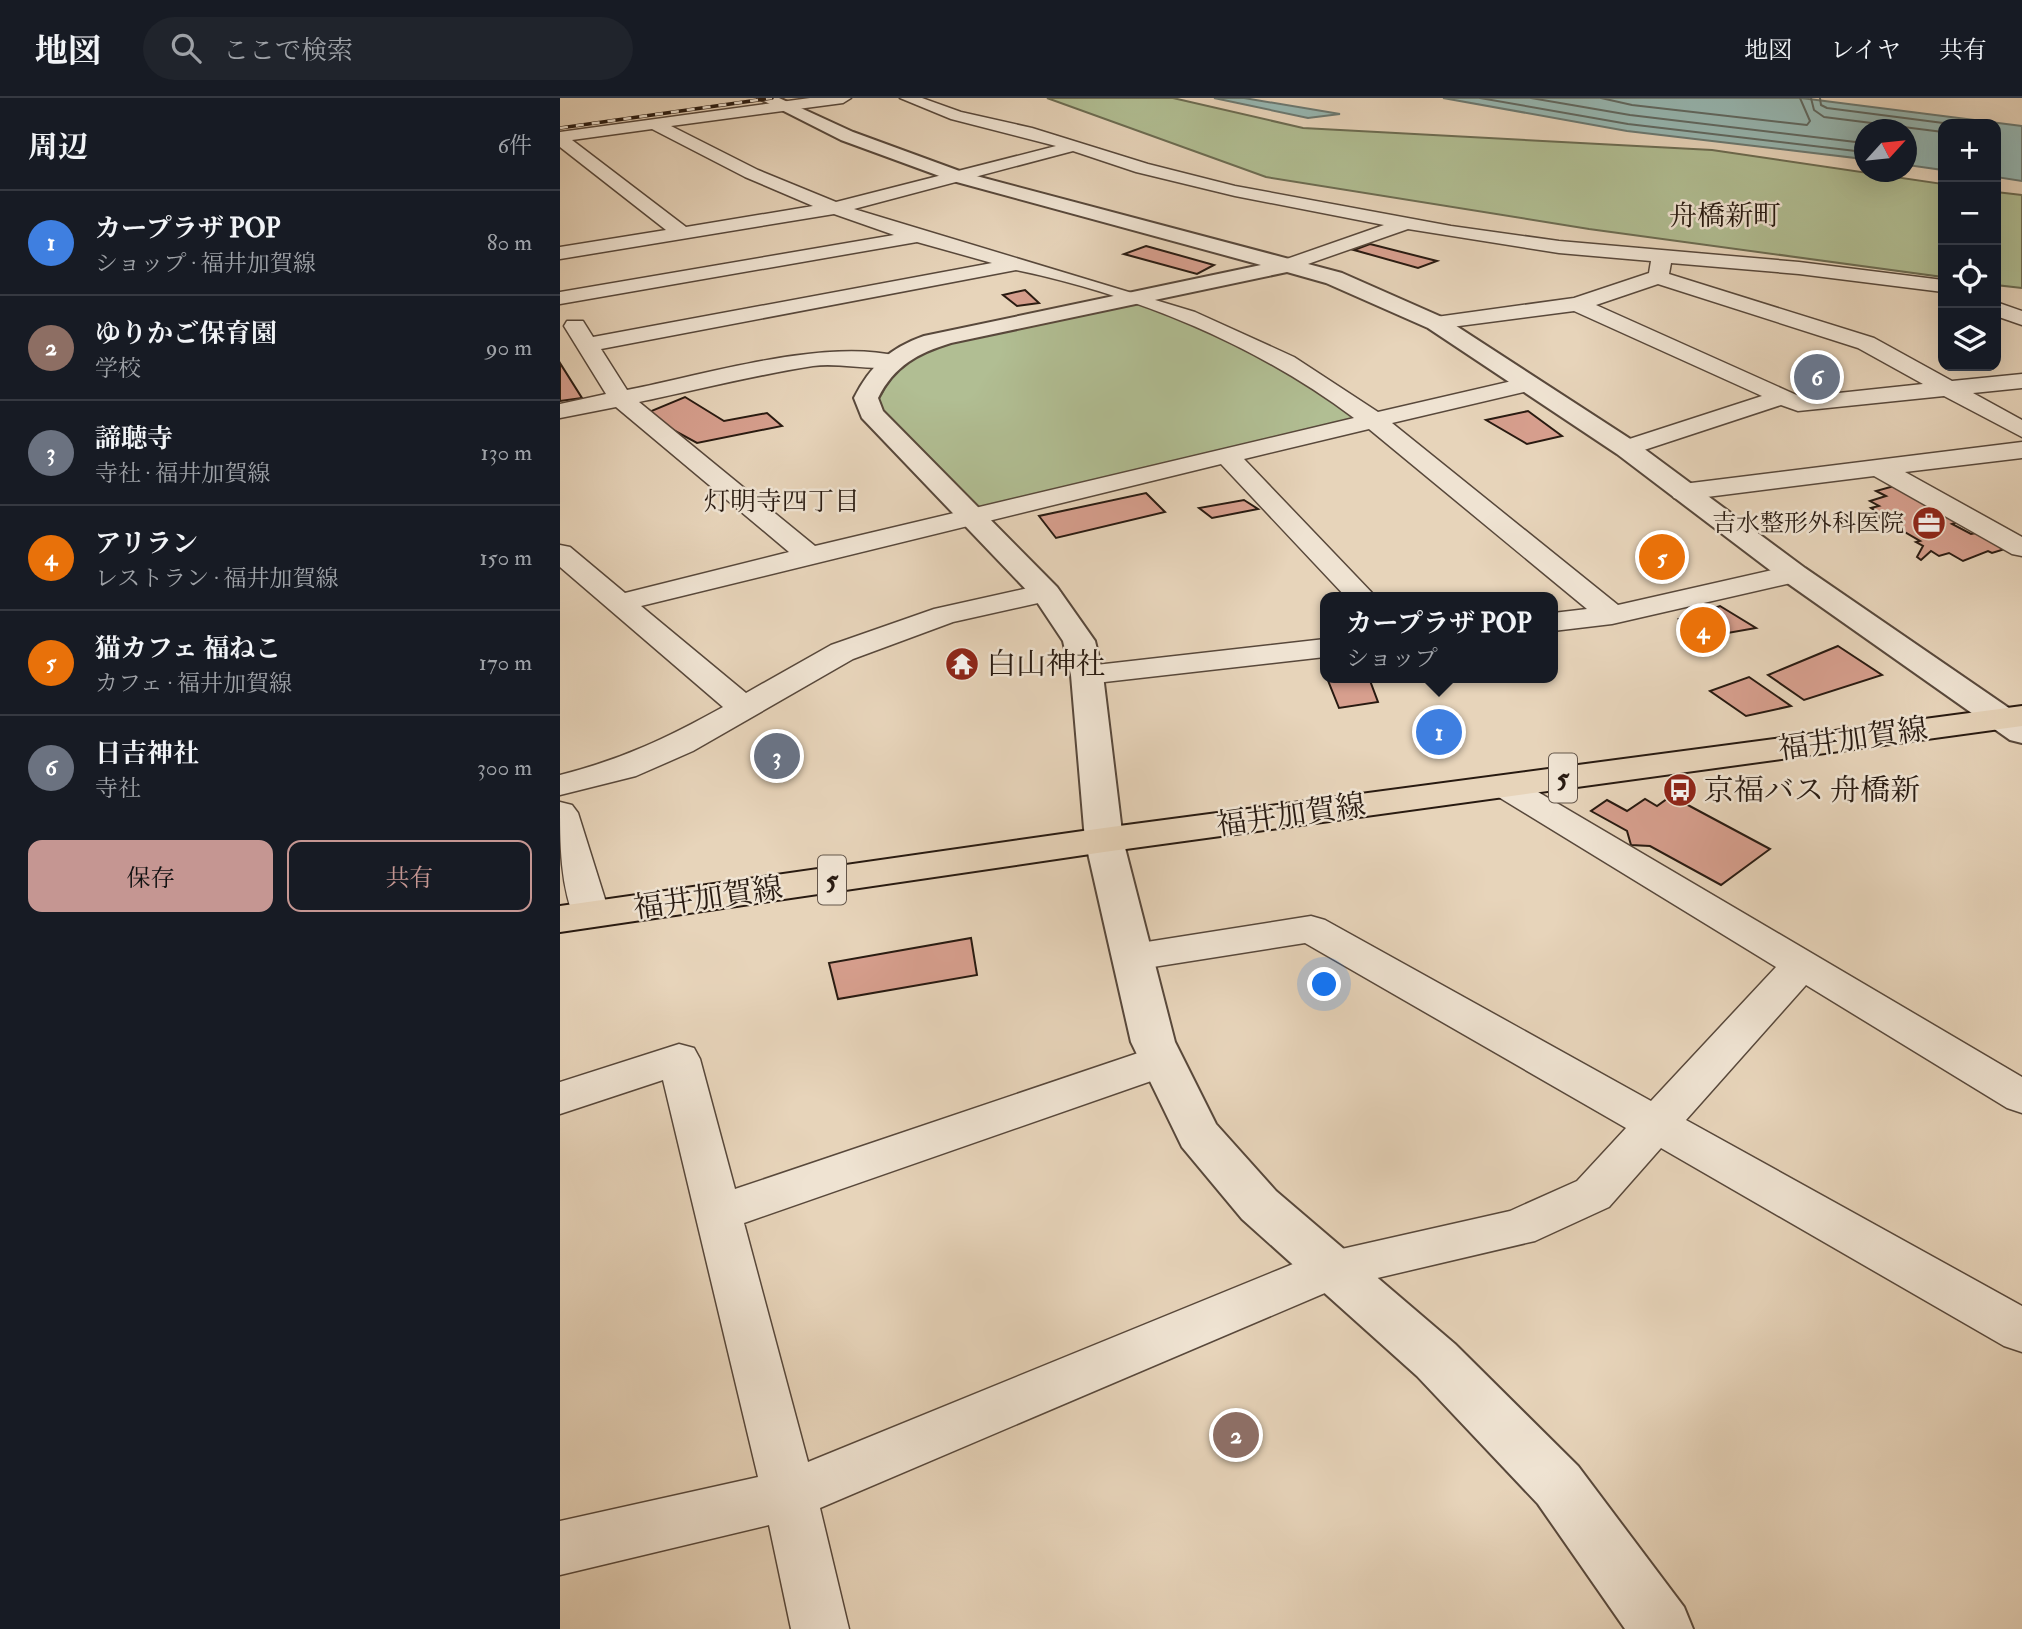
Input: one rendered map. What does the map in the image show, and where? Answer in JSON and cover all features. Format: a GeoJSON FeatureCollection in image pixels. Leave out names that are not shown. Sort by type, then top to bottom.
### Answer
{"type":"FeatureCollection","features":[{"type":"Feature","properties":{"kind":"main road","name":"福井加賀線"},"geometry":{"type":"LineString","coordinates":[[576,917],[1104,840],[1504,786],[2015,723]]}},
{"type":"Feature","properties":{"kind":"street"},"geometry":{"type":"LineString","coordinates":[[560,138],[774,102],[843,98]]}},
{"type":"Feature","properties":{"kind":"street"},"geometry":{"type":"LineString","coordinates":[[908,98],[957,116],[1026,131],[1235,191],[1406,223],[1660,266],[1938,286]]}},
{"type":"Feature","properties":{"kind":"street"},"geometry":{"type":"LineString","coordinates":[[774,102],[857,140],[959,177],[1361,288],[1436,323],[1626,448],[1794,574],[2015,723]]}},
{"type":"Feature","properties":{"kind":"street"},"geometry":{"type":"LineString","coordinates":[[655,124],[709,155],[835,208],[919,236],[1132,297],[1225,331],[1285,360],[1375,420],[1612,615]]}},
{"type":"Feature","properties":{"kind":"street"},"geometry":{"type":"LineString","coordinates":[[560,138],[682,233]]}},
{"type":"Feature","properties":{"kind":"street"},"geometry":{"type":"LineString","coordinates":[[560,253],[835,208],[1071,146]]}},
{"type":"Feature","properties":{"kind":"street"},"geometry":{"type":"LineString","coordinates":[[1406,223],[1285,266],[976,328],[912,348],[890,361],[874,381],[866,398],[871,413],[1046,593],[1079,641],[1087,675],[1104,840],[1153,1042],[1198,1135],[1259,1205],[1436,1360],[1558,1485],[1662,1629]]}},
{"type":"Feature","properties":{"kind":"street"},"geometry":{"type":"LineString","coordinates":[[809,555],[620,398],[560,299],[919,236]]}},
{"type":"Feature","properties":{"kind":"street"},"geometry":{"type":"LineString","coordinates":[[587,345],[1018,264]]}},
{"type":"Feature","properties":{"kind":"street"},"geometry":{"type":"LineString","coordinates":[[1436,323],[1577,304],[1660,266],[1866,343],[2022,430]]}},
{"type":"Feature","properties":{"kind":"street"},"geometry":{"type":"LineString","coordinates":[[2001,295],[2022,298]]}},
{"type":"Feature","properties":{"kind":"street"},"geometry":{"type":"LineString","coordinates":[[1577,304],[1798,404],[2022,381]]}},
{"type":"Feature","properties":{"kind":"street"},"geometry":{"type":"LineString","coordinates":[[2001,310],[2022,319]]}},
{"type":"Feature","properties":{"kind":"street"},"geometry":{"type":"LineString","coordinates":[[560,411],[814,359],[851,357],[890,361]]}},
{"type":"Feature","properties":{"kind":"street"},"geometry":{"type":"LineString","coordinates":[[620,603],[971,515],[1529,384]]}},
{"type":"Feature","properties":{"kind":"street"},"geometry":{"type":"LineString","coordinates":[[1626,448],[1783,397]]}},
{"type":"Feature","properties":{"kind":"street"},"geometry":{"type":"LineString","coordinates":[[1682,492],[2022,450]]}},
{"type":"Feature","properties":{"kind":"street"},"geometry":{"type":"LineString","coordinates":[[1226,455],[1357,592]]}},
{"type":"Feature","properties":{"kind":"street"},"geometry":{"type":"LineString","coordinates":[[1878,468],[2022,548]]}},
{"type":"Feature","properties":{"kind":"street"},"geometry":{"type":"LineString","coordinates":[[562,557],[744,708]]}},
{"type":"Feature","properties":{"kind":"street"},"geometry":{"type":"LineString","coordinates":[[1558,621],[1612,615],[1794,574]]}},
{"type":"Feature","properties":{"kind":"street"},"geometry":{"type":"LineString","coordinates":[[560,785],[624,769],[681,744],[842,652],[944,615],[1046,593]]}},
{"type":"Feature","properties":{"kind":"street"},"geometry":{"type":"LineString","coordinates":[[1087,675],[1320,649]]}},
{"type":"Feature","properties":{"kind":"street"},"geometry":{"type":"LineString","coordinates":[[1504,786],[2022,1097]]}},
{"type":"Feature","properties":{"kind":"street"},"geometry":{"type":"LineString","coordinates":[[560,813],[576,917]]}},
{"type":"Feature","properties":{"kind":"street"},"geometry":{"type":"LineString","coordinates":[[1134,957],[1311,929],[2022,1331]]}},
{"type":"Feature","properties":{"kind":"street"},"geometry":{"type":"LineString","coordinates":[[560,1548],[790,1494],[1332,1269],[1518,1228],[1593,1194],[1802,964]]}},
{"type":"Feature","properties":{"kind":"street"},"geometry":{"type":"LineString","coordinates":[[560,1098],[679,1059],[790,1494],[820,1629]]}},
{"type":"Feature","properties":{"kind":"street"},"geometry":{"type":"LineString","coordinates":[[718,1213],[1161,1060]]}},
{"type":"Feature","properties":{"kind":"green space"},"geometry":{"type":"Polygon","coordinates":[[[1047,98],[1173,98],[1303,128],[1712,150],[1854,171],[1854,182],[1917,180],[1938,183],[1938,276],[1589,229],[1266,177],[1047,98]]]}},
{"type":"Feature","properties":{"kind":"green space"},"geometry":{"type":"Polygon","coordinates":[[[2001,193],[2022,195],[2022,288],[2001,286],[2001,193]]]}},
{"type":"Feature","properties":{"kind":"green space"},"geometry":{"type":"Polygon","coordinates":[[[1132,297],[1225,331],[1375,420],[979,513],[871,413],[898,365],[940,346],[1132,297]]]}},
{"type":"Feature","properties":{"kind":"water"},"geometry":{"type":"Polygon","coordinates":[[[1214,98],[1244,98],[1340,114],[1308,118],[1214,98]]]}},
{"type":"Feature","properties":{"kind":"water"},"geometry":{"type":"Polygon","coordinates":[[[1443,98],[1801,98],[1967,119],[1938,119],[1938,169],[1917,166],[1917,119],[1854,119],[1854,158],[1627,131],[1443,98]]]}},
{"type":"Feature","properties":{"kind":"water"},"geometry":{"type":"Polygon","coordinates":[[[2001,123],[2022,126],[2022,181],[2001,178],[2001,123]]]}},
{"type":"Feature","properties":{"kind":"building"},"geometry":{"type":"Polygon","coordinates":[[[1370,244],[1437,261],[1418,268],[1354,250],[1370,244]]]}},
{"type":"Feature","properties":{"kind":"building"},"geometry":{"type":"Polygon","coordinates":[[[1146,246],[1214,265],[1197,274],[1124,254],[1146,246]]]}},
{"type":"Feature","properties":{"kind":"building"},"geometry":{"type":"Polygon","coordinates":[[[1025,290],[1039,303],[1017,306],[1003,295],[1025,290]]]}},
{"type":"Feature","properties":{"kind":"building"},"geometry":{"type":"Polygon","coordinates":[[[560,363],[582,398],[560,401],[560,363]]]}},
{"type":"Feature","properties":{"kind":"building"},"geometry":{"type":"Polygon","coordinates":[[[685,397],[724,421],[767,413],[782,426],[697,443],[644,414],[685,397]]]}},
{"type":"Feature","properties":{"kind":"building"},"geometry":{"type":"Polygon","coordinates":[[[1528,411],[1562,436],[1527,444],[1486,420],[1528,411]]]}},
{"type":"Feature","properties":{"kind":"building"},"geometry":{"type":"Polygon","coordinates":[[[1894,486],[1958,522],[1952,524],[2008,548],[1992,553],[1988,551],[1963,561],[1949,553],[1939,556],[1931,551],[1921,560],[1917,557],[1923,546],[1916,542],[1920,541],[1877,516],[1882,515],[1871,508],[1879,506],[1870,501],[1886,496],[1876,491],[1894,486]]]}},
{"type":"Feature","properties":{"kind":"building"},"geometry":{"type":"Polygon","coordinates":[[[1146,493],[1165,512],[1056,538],[1039,516],[1146,493]]]}},
{"type":"Feature","properties":{"kind":"building"},"geometry":{"type":"Polygon","coordinates":[[[1244,500],[1258,509],[1212,518],[1199,508],[1244,500]]]}},
{"type":"Feature","properties":{"kind":"building"},"geometry":{"type":"Polygon","coordinates":[[[1720,606],[1756,628],[1705,637],[1679,619],[1720,606]]]}},
{"type":"Feature","properties":{"kind":"building"},"geometry":{"type":"Polygon","coordinates":[[[1838,646],[1882,675],[1804,700],[1768,675],[1838,646]]]}},
{"type":"Feature","properties":{"kind":"building"},"geometry":{"type":"Polygon","coordinates":[[[1749,677],[1791,706],[1746,716],[1710,691],[1749,677]]]}},
{"type":"Feature","properties":{"kind":"building"},"geometry":{"type":"Polygon","coordinates":[[[1329,683],[1371,683],[1378,702],[1339,708],[1329,683]]]}},
{"type":"Feature","properties":{"kind":"building"},"geometry":{"type":"Polygon","coordinates":[[[1671,796],[1770,849],[1721,885],[1650,846],[1631,845],[1627,831],[1591,811],[1607,800],[1627,811],[1645,799],[1657,806],[1671,796]]]}},
{"type":"Feature","properties":{"kind":"building"},"geometry":{"type":"Polygon","coordinates":[[[971,938],[977,975],[838,999],[829,963],[971,938]]]}},
{"type":"Feature","properties":{"kind":"railway"},"geometry":{"type":"LineString","coordinates":[[560,128],[772,98]]}},
{"type":"Feature","properties":{"kind":"place","name":"日吉神社"},"geometry":{"type":"Point","coordinates":[1817,377]}},
{"type":"Feature","properties":{"kind":"place","name":"吉水整形外科医院"},"geometry":{"type":"Point","coordinates":[1929,523]}},
{"type":"Feature","properties":{"kind":"place","name":"猫カフェ 福ねこ"},"geometry":{"type":"Point","coordinates":[1662,557]}},
{"type":"Feature","properties":{"kind":"place","name":"アリラン"},"geometry":{"type":"Point","coordinates":[1703,630]}},
{"type":"Feature","properties":{"kind":"place","name":"白山神社"},"geometry":{"type":"Point","coordinates":[962,664]}},
{"type":"Feature","properties":{"kind":"place","name":"カープラザ POP"},"geometry":{"type":"Point","coordinates":[1439,732]}},
{"type":"Feature","properties":{"kind":"place","name":"諦聴寺"},"geometry":{"type":"Point","coordinates":[777,756]}},
{"type":"Feature","properties":{"kind":"place","name":"京福バス 舟橋新"},"geometry":{"type":"Point","coordinates":[1680,790]}},
{"type":"Feature","properties":{"kind":"place","name":"ゆりかご保育園"},"geometry":{"type":"Point","coordinates":[1236,1435]}},
{"type":"Feature","properties":{"kind":"district","name":"舟橋新町"},"geometry":{"type":"Point","coordinates":[1725,216]}},
{"type":"Feature","properties":{"kind":"district","name":"灯明寺四丁目"},"geometry":{"type":"Point","coordinates":[782,502]}}]}
